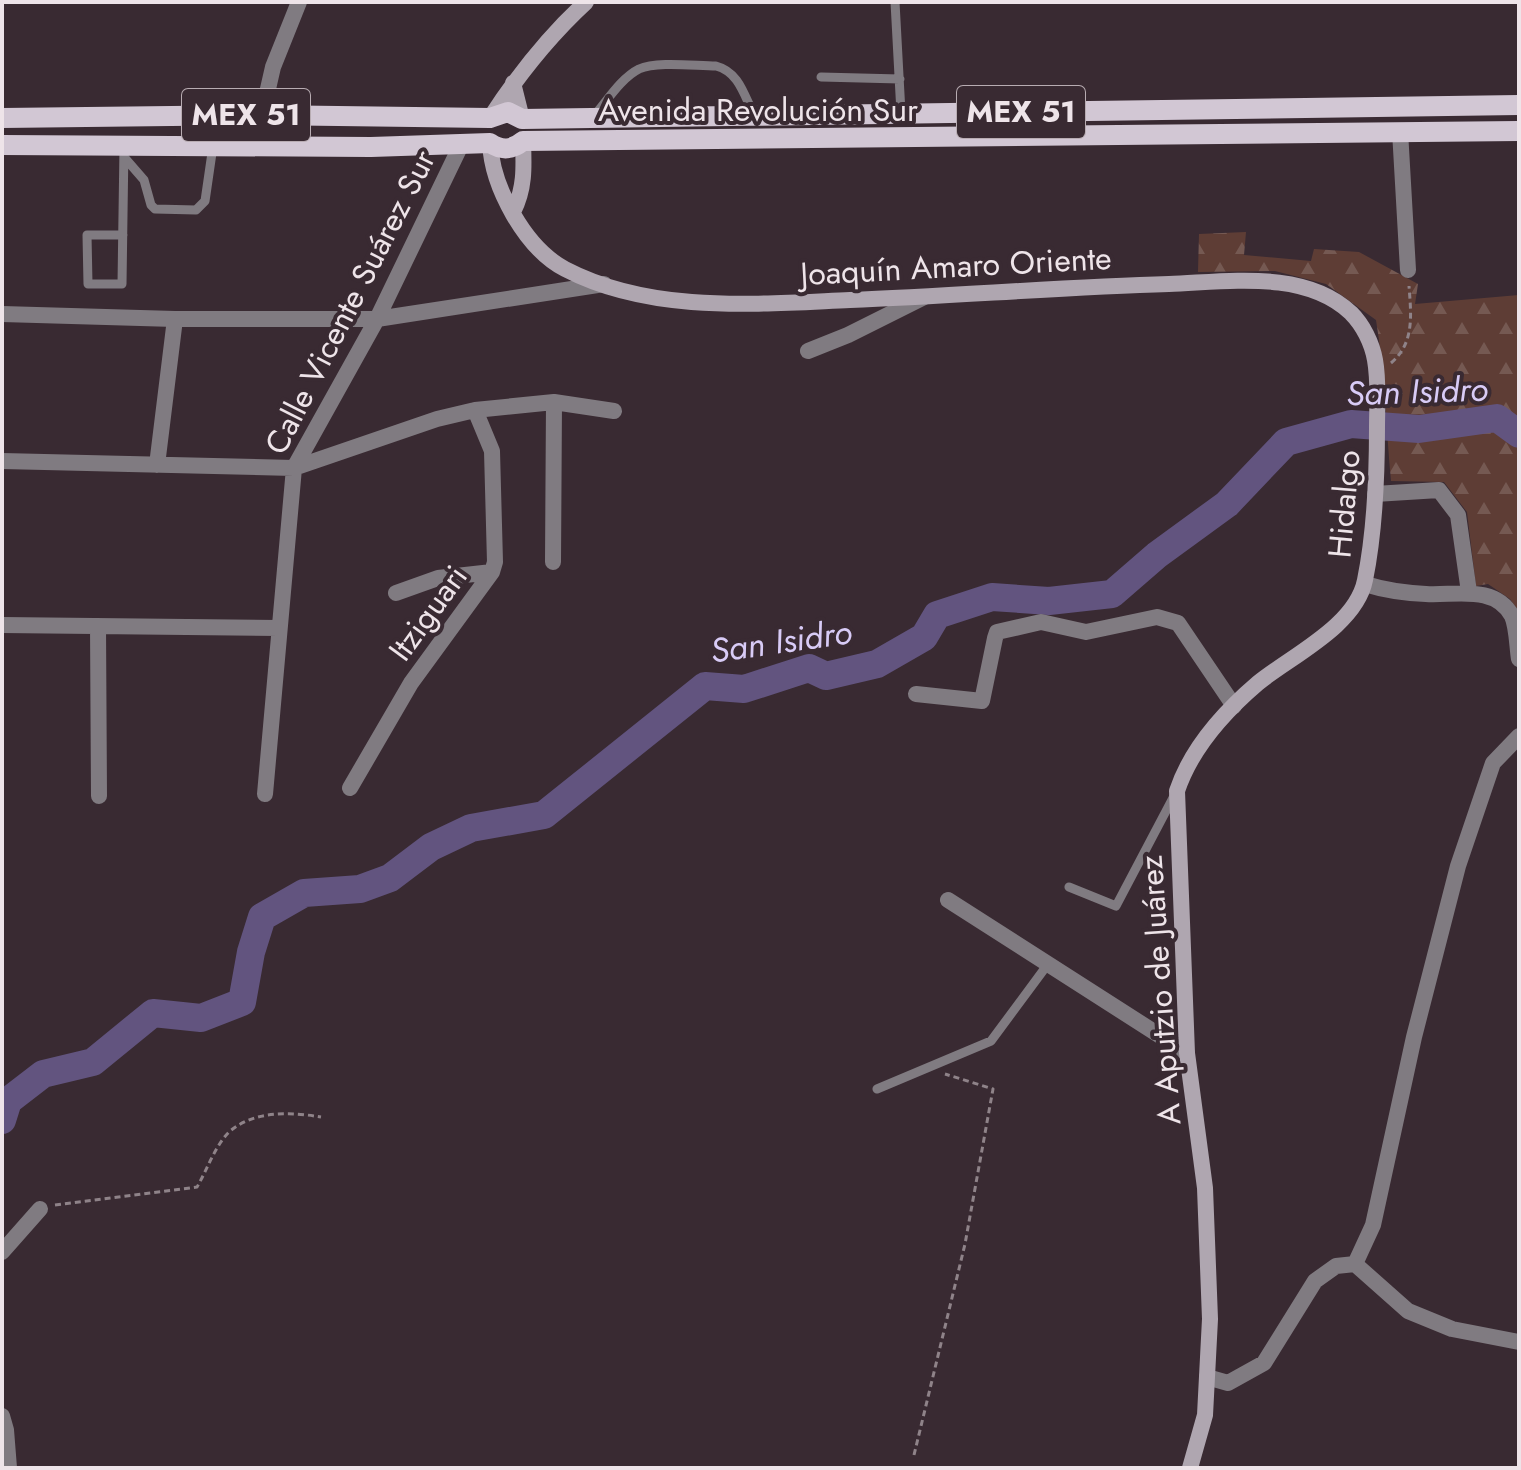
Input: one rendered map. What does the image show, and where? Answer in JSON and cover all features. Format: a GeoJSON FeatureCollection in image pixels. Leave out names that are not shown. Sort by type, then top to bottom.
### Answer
{"type":"FeatureCollection","features":[{"type":"Feature","properties":{"kind":"main road","name":"Avenida Revolución Sur"},"geometry":{"type":"LineString","coordinates":[[2,118],[262,115],[490,118],[508,112],[522,119],[1519,105]]}},
{"type":"Feature","properties":{"kind":"main road"},"geometry":{"type":"LineString","coordinates":[[490,118],[486,129],[490,143]]}},
{"type":"Feature","properties":{"kind":"main road"},"geometry":{"type":"LineString","coordinates":[[522,119],[523,141]]}},
{"type":"Feature","properties":{"kind":"main road","name":"Avenida Revolución Sur"},"geometry":{"type":"LineString","coordinates":[[2,145],[124,151],[213,146],[371,147],[490,143],[505,149],[516,147],[523,141],[1519,131]]}},
{"type":"Feature","properties":{"kind":"street"},"geometry":{"type":"LineString","coordinates":[[262,115],[273,67],[299,2]]}},
{"type":"Feature","properties":{"kind":"street"},"geometry":{"type":"LineString","coordinates":[[490,118],[554,31],[586,2]]}},
{"type":"Feature","properties":{"kind":"street"},"geometry":{"type":"LineString","coordinates":[[513,83],[522,119]]}},
{"type":"Feature","properties":{"kind":"street"},"geometry":{"type":"LineString","coordinates":[[1400,131],[1408,270]]}},
{"type":"Feature","properties":{"kind":"street"},"geometry":{"type":"LineString","coordinates":[[513,212],[524,176],[523,141]]}},
{"type":"Feature","properties":{"kind":"street","name":"Joaquín Amaro Oriente"},"geometry":{"type":"LineString","coordinates":[[490,143],[495,179],[532,240],[563,268],[604,284],[673,301],[711,303],[924,297],[1095,286],[1264,281],[1302,287],[1330,298],[1351,313],[1365,330],[1375,356],[1377,374]]}},
{"type":"Feature","properties":{"kind":"street","name":"Calle Vicente Suárez Sur"},"geometry":{"type":"LineString","coordinates":[[265,794],[294,468],[377,319],[461,145]]}},
{"type":"Feature","properties":{"kind":"street"},"geometry":{"type":"LineString","coordinates":[[2,314],[175,319],[377,319],[604,284]]}},
{"type":"Feature","properties":{"kind":"street"},"geometry":{"type":"LineString","coordinates":[[808,351],[924,297]]}},
{"type":"Feature","properties":{"kind":"street"},"geometry":{"type":"LineString","coordinates":[[157,465],[175,319]]}},
{"type":"Feature","properties":{"kind":"street","name":"Hidalgo"},"geometry":{"type":"LineString","coordinates":[[1365,584],[1376,488],[1377,374]]}},
{"type":"Feature","properties":{"kind":"street"},"geometry":{"type":"LineString","coordinates":[[2,461],[294,468],[437,419],[475,410],[554,402],[614,411]]}},
{"type":"Feature","properties":{"kind":"street"},"geometry":{"type":"LineString","coordinates":[[553,562],[554,402]]}},
{"type":"Feature","properties":{"kind":"street","name":"Itziguari"},"geometry":{"type":"LineString","coordinates":[[350,788],[411,683],[492,572],[495,562],[492,451],[475,410]]}},
{"type":"Feature","properties":{"kind":"street"},"geometry":{"type":"LineString","coordinates":[[1376,488],[1439,490],[1458,515],[1469,592]]}},
{"type":"Feature","properties":{"kind":"street"},"geometry":{"type":"LineString","coordinates":[[396,593],[438,578],[492,572]]}},
{"type":"Feature","properties":{"kind":"street"},"geometry":{"type":"LineString","coordinates":[[1365,584],[1380,589],[1428,594],[1469,592],[1488,596],[1499,602],[1512,617],[1519,659]]}},
{"type":"Feature","properties":{"kind":"street","name":"A Aputzio de Juárez"},"geometry":{"type":"LineString","coordinates":[[1190,1468],[1205,1415],[1210,1319],[1205,1188],[1187,1053],[1177,791],[1184,770],[1196,752],[1234,706],[1258,683],[1330,632],[1357,600],[1365,584]]}},
{"type":"Feature","properties":{"kind":"street"},"geometry":{"type":"LineString","coordinates":[[916,694],[982,701],[995,638],[997,632],[1005,628],[1041,622],[1086,632],[1157,617],[1178,623],[1234,706]]}},
{"type":"Feature","properties":{"kind":"street"},"geometry":{"type":"LineString","coordinates":[[2,625],[278,628]]}},
{"type":"Feature","properties":{"kind":"street"},"geometry":{"type":"LineString","coordinates":[[98,626],[99,796]]}},
{"type":"Feature","properties":{"kind":"street"},"geometry":{"type":"LineString","coordinates":[[1355,1264],[1373,1225],[1414,1037],[1458,866],[1493,763],[1519,736]]}},
{"type":"Feature","properties":{"kind":"street"},"geometry":{"type":"LineString","coordinates":[[948,900],[1187,1053]]}},
{"type":"Feature","properties":{"kind":"street"},"geometry":{"type":"LineString","coordinates":[[2,1252],[40,1209]]}},
{"type":"Feature","properties":{"kind":"street"},"geometry":{"type":"LineString","coordinates":[[1207,1377],[1228,1383],[1264,1363],[1315,1281],[1336,1266],[1355,1264],[1408,1311],[1452,1329],[1519,1342]]}},
{"type":"Feature","properties":{"kind":"street"},"geometry":{"type":"LineString","coordinates":[[2,1416],[9,1450],[9,1468]]}},
{"type":"Feature","properties":{"kind":"lane"},"geometry":{"type":"LineString","coordinates":[[895,2],[901,113]]}},
{"type":"Feature","properties":{"kind":"lane"},"geometry":{"type":"LineString","coordinates":[[592,117],[628,77],[651,66],[716,66],[726,69],[734,74],[754,115]]}},
{"type":"Feature","properties":{"kind":"lane"},"geometry":{"type":"LineString","coordinates":[[821,77],[900,79]]}},
{"type":"Feature","properties":{"kind":"lane"},"geometry":{"type":"LineString","coordinates":[[124,151],[144,180],[155,209],[196,210],[205,201],[213,146]]}},
{"type":"Feature","properties":{"kind":"lane"},"geometry":{"type":"LineString","coordinates":[[123,235],[87,235],[88,284],[122,284],[123,235],[124,151]]}},
{"type":"Feature","properties":{"kind":"lane"},"geometry":{"type":"LineString","coordinates":[[1069,887],[1116,906],[1177,791]]}},
{"type":"Feature","properties":{"kind":"lane"},"geometry":{"type":"LineString","coordinates":[[877,1089],[991,1041],[1048,964]]}},
{"type":"Feature","properties":{"kind":"path"},"geometry":{"type":"LineString","coordinates":[[1377,374],[1403,353],[1412,326],[1408,270]]}},
{"type":"Feature","properties":{"kind":"path"},"geometry":{"type":"LineString","coordinates":[[914,1455],[965,1244],[993,1089],[926,1068]]}},
{"type":"Feature","properties":{"kind":"path"},"geometry":{"type":"LineString","coordinates":[[40,1209],[197,1187],[231,1131],[251,1120],[273,1115],[294,1113],[321,1117]]}},
{"type":"Feature","properties":{"kind":"green space"},"geometry":{"type":"Polygon","coordinates":[[[1246,232],[1244,255],[1311,261],[1314,249],[1359,252],[1418,284],[1415,304],[1519,295],[1519,612],[1510,599],[1488,584],[1476,586],[1467,512],[1444,482],[1391,481],[1376,320],[1326,284],[1275,271],[1198,272],[1199,234],[1246,232]]]}},
{"type":"Feature","properties":{"kind":"waterway","name":"San Isidro"},"geometry":{"type":"LineString","coordinates":[[2,1120],[8,1101],[43,1074],[93,1062],[153,1013],[201,1018],[242,1002],[251,952],[262,917],[304,893],[360,889],[390,878],[431,847],[471,828],[544,815],[705,686],[744,689],[809,668],[826,676],[877,664],[924,637],[937,615],[992,597],[1049,601],[1112,594],[1157,555],[1227,504],[1286,442],[1351,424],[1419,429],[1497,418],[1519,434]]}}]}
